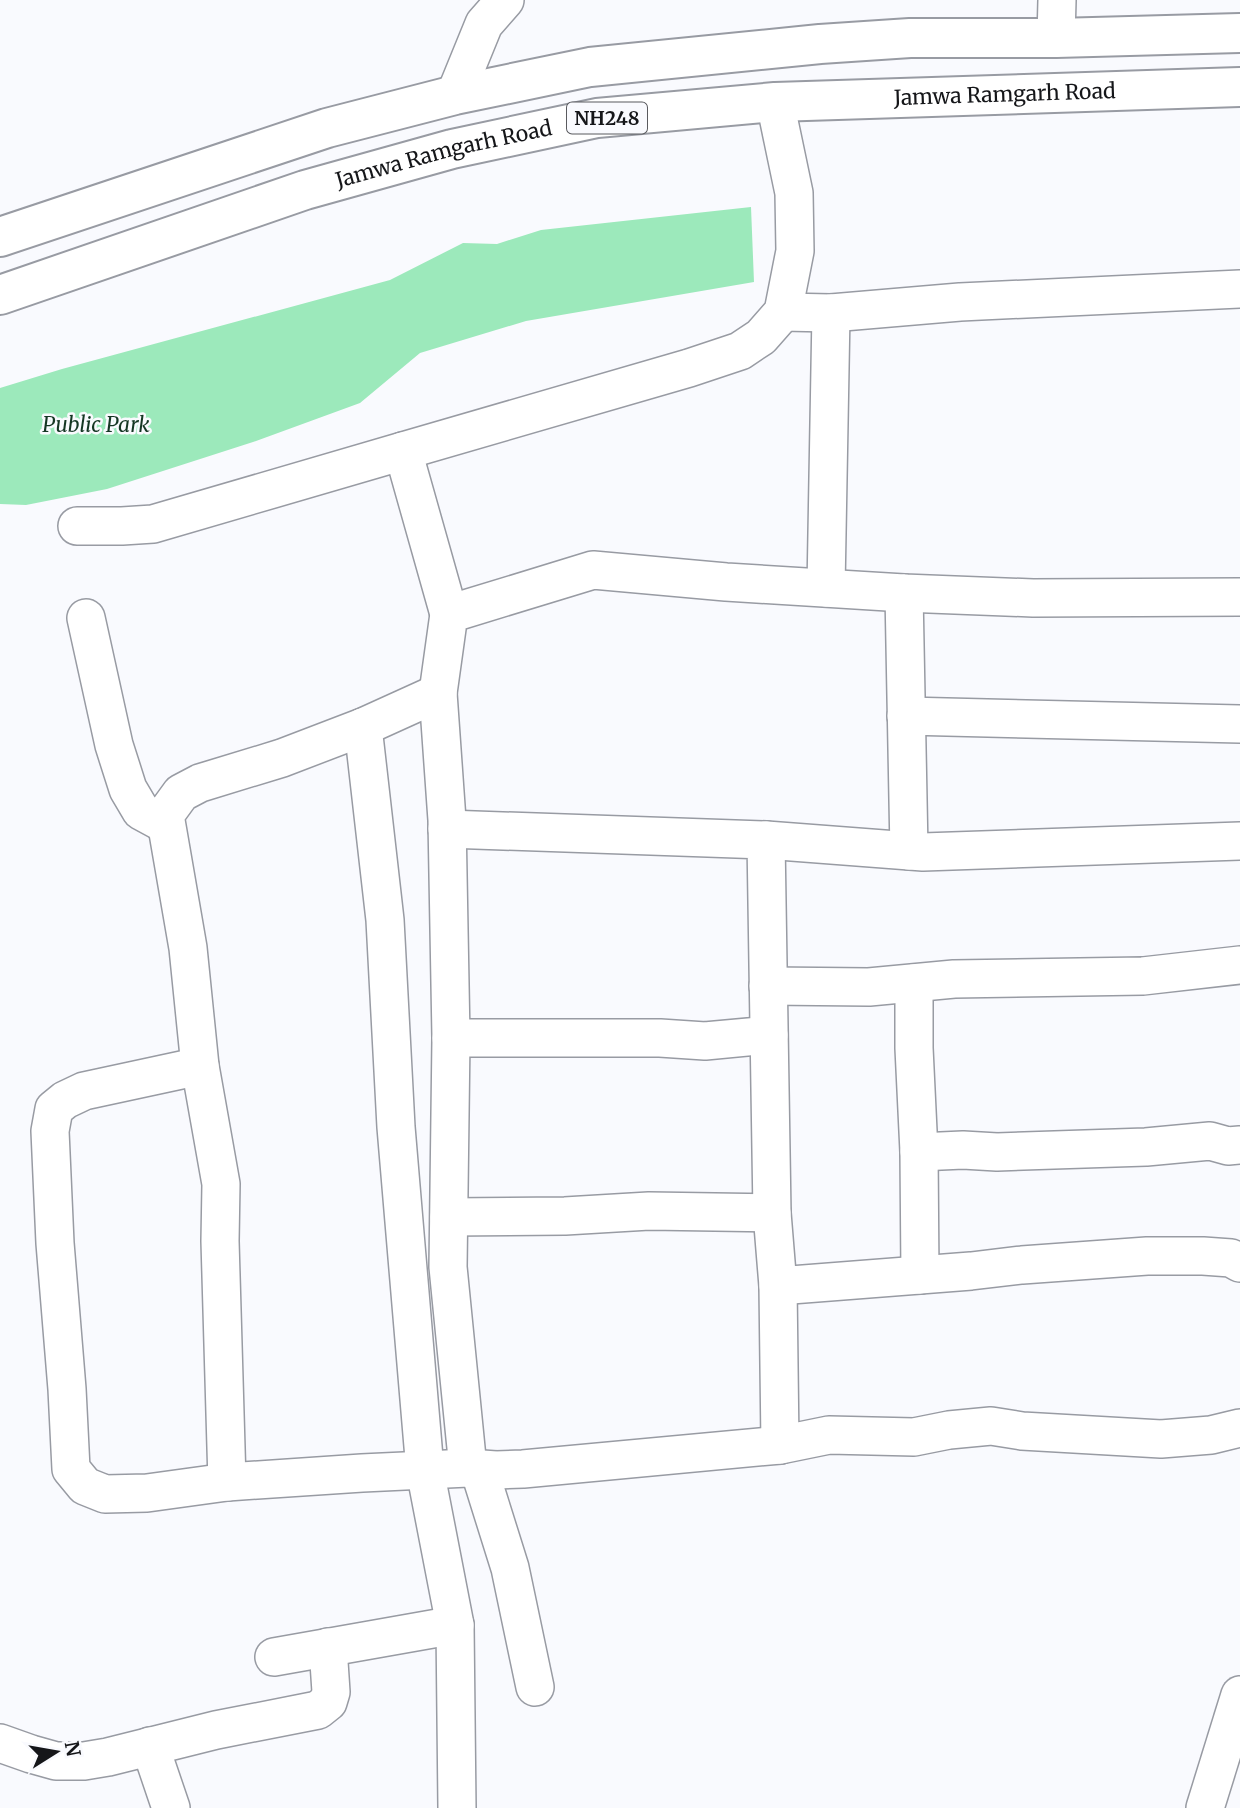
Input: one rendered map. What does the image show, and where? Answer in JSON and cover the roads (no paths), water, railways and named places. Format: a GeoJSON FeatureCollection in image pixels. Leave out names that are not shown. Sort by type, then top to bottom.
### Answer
{"type":"FeatureCollection","features":[{"type":"Feature","properties":{"kind":"highway","name":"NH248"},"geometry":{"type":"LineString","coordinates":[[0,237],[327,128],[455,95],[590,67],[910,37],[1056,38],[1240,33]]}},
{"type":"Feature","properties":{"kind":"highway"},"geometry":{"type":"LineString","coordinates":[[735,52],[759,103]]}},
{"type":"Feature","properties":{"kind":"highway","name":"Jamwa Ramgarh Road"},"geometry":{"type":"LineString","coordinates":[[0,295],[305,190],[452,149],[597,118],[759,103],[1240,87]]}},
{"type":"Feature","properties":{"kind":"street"},"geometry":{"type":"LineString","coordinates":[[455,95],[484,24],[505,0]]}},
{"type":"Feature","properties":{"kind":"street"},"geometry":{"type":"LineString","coordinates":[[1056,38],[1057,0]]}},
{"type":"Feature","properties":{"kind":"street"},"geometry":{"type":"LineString","coordinates":[[76,526],[153,524],[740,351],[761,337],[783,312],[795,251],[794,193],[759,103]]}},
{"type":"Feature","properties":{"kind":"street"},"geometry":{"type":"LineString","coordinates":[[783,312],[831,313],[960,302],[1240,289]]}},
{"type":"Feature","properties":{"kind":"street"},"geometry":{"type":"LineString","coordinates":[[826,588],[831,313]]}},
{"type":"Feature","properties":{"kind":"street"},"geometry":{"type":"LineString","coordinates":[[403,451],[449,614],[438,693],[447,829],[451,1038],[448,1267],[474,1468],[510,1568],[535,1687]]}},
{"type":"Feature","properties":{"kind":"street"},"geometry":{"type":"LineString","coordinates":[[449,614],[593,570],[726,582],[904,593],[1033,598],[1240,597]]}},
{"type":"Feature","properties":{"kind":"street"},"geometry":{"type":"LineString","coordinates":[[904,593],[909,851]]}},
{"type":"Feature","properties":{"kind":"street"},"geometry":{"type":"LineString","coordinates":[[86,618],[114,745],[128,789],[141,811],[165,824]]}},
{"type":"Feature","properties":{"kind":"street"},"geometry":{"type":"LineString","coordinates":[[227,1482],[220,1241],[221,1184],[200,1066],[188,948],[164,814],[181,793],[200,783],[282,758],[363,727],[438,693]]}},
{"type":"Feature","properties":{"kind":"street"},"geometry":{"type":"LineString","coordinates":[[906,716],[1240,724]]}},
{"type":"Feature","properties":{"kind":"street"},"geometry":{"type":"LineString","coordinates":[[363,727],[386,920],[397,1127],[425,1471],[455,1625],[457,1808]]}},
{"type":"Feature","properties":{"kind":"street"},"geometry":{"type":"LineString","coordinates":[[447,829],[766,840],[923,852],[1240,841]]}},
{"type":"Feature","properties":{"kind":"street"},"geometry":{"type":"LineString","coordinates":[[766,840],[772,1213],[778,1286],[780,1445]]}},
{"type":"Feature","properties":{"kind":"street"},"geometry":{"type":"LineString","coordinates":[[768,986],[869,987],[954,979],[1143,976],[1240,965]]}},
{"type":"Feature","properties":{"kind":"street"},"geometry":{"type":"LineString","coordinates":[[914,983],[920,1275]]}},
{"type":"Feature","properties":{"kind":"street"},"geometry":{"type":"LineString","coordinates":[[451,1038],[660,1038],[705,1041],[769,1035]]}},
{"type":"Feature","properties":{"kind":"street"},"geometry":{"type":"LineString","coordinates":[[200,1066],[84,1091],[54,1109],[50,1131],[55,1243],[71,1469],[85,1486],[105,1494],[147,1493],[227,1482],[474,1468],[523,1469],[780,1445],[829,1435],[914,1437],[991,1426],[1035,1432],[1161,1439],[1211,1435],[1240,1428]]}},
{"type":"Feature","properties":{"kind":"street"},"geometry":{"type":"LineString","coordinates":[[919,1152],[1146,1147],[1210,1141],[1228,1146],[1240,1145]]}},
{"type":"Feature","properties":{"kind":"street"},"geometry":{"type":"LineString","coordinates":[[449,1217],[565,1216],[649,1211],[772,1213]]}},
{"type":"Feature","properties":{"kind":"street"},"geometry":{"type":"LineString","coordinates":[[778,1286],[1147,1256],[1231,1258],[1240,1263]]}},
{"type":"Feature","properties":{"kind":"street"},"geometry":{"type":"LineString","coordinates":[[274,1657],[455,1625]]}},
{"type":"Feature","properties":{"kind":"street"},"geometry":{"type":"LineString","coordinates":[[0,1743],[56,1761],[84,1761],[216,1730],[318,1710],[328,1702],[331,1692],[328,1647]]}},
{"type":"Feature","properties":{"kind":"street"},"geometry":{"type":"LineString","coordinates":[[1205,1808],[1240,1695]]}},
{"type":"Feature","properties":{"kind":"street"},"geometry":{"type":"LineString","coordinates":[[150,1746],[172,1808]]}},
{"type":"Feature","properties":{"kind":"park label","name":"Public Park"},"geometry":{"type":"Point","coordinates":[96,425]}}]}
